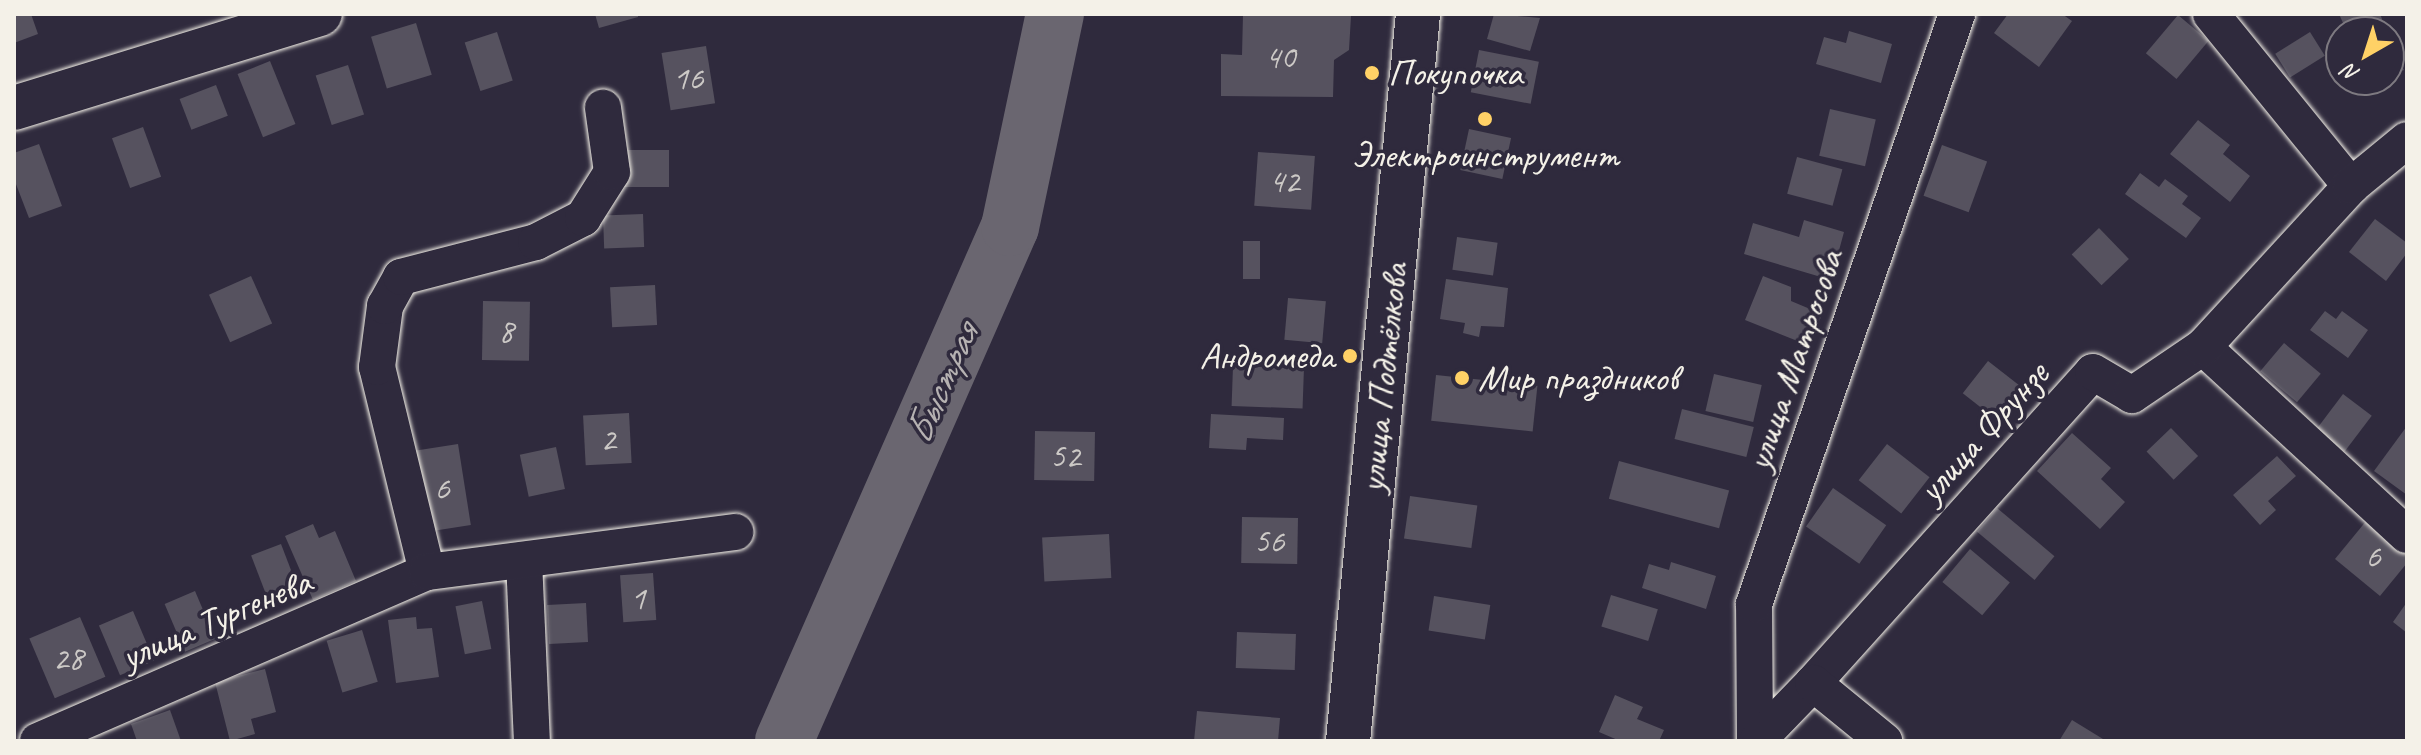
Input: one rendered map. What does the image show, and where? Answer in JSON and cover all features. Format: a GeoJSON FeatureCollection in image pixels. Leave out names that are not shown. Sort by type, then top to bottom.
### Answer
{"type":"FeatureCollection","features":[{"type":"Feature","properties":{"kind":"main road"},"geometry":{"type":"LineString","coordinates":[[14,108],[320,14]]}},
{"type":"Feature","properties":{"kind":"main road","name":"улица Подтёлкова"},"geometry":{"type":"LineString","coordinates":[[1348,741],[1418,14]]}},
{"type":"Feature","properties":{"kind":"street","name":"улица Матросова"},"geometry":{"type":"LineString","coordinates":[[1756,741],[1754,604],[1957,14]]}},
{"type":"Feature","properties":{"kind":"street"},"geometry":{"type":"LineString","coordinates":[[2211,14],[2351,186]]}},
{"type":"Feature","properties":{"kind":"street"},"geometry":{"type":"LineString","coordinates":[[427,572],[377,367],[385,306],[401,277],[536,242],[583,218],[612,172],[603,108]]}},
{"type":"Feature","properties":{"kind":"street","name":"улица Фрунзе"},"geometry":{"type":"LineString","coordinates":[[1813,683],[2093,372],[2132,395],[2203,347],[2351,186],[2407,140]]}},
{"type":"Feature","properties":{"kind":"street"},"geometry":{"type":"LineString","coordinates":[[2203,347],[2407,535]]}},
{"type":"Feature","properties":{"kind":"street","name":"улица Тургенева"},"geometry":{"type":"LineString","coordinates":[[38,741],[427,572],[735,532]]}},
{"type":"Feature","properties":{"kind":"street"},"geometry":{"type":"LineString","coordinates":[[524,560],[532,741]]}},
{"type":"Feature","properties":{"kind":"street"},"geometry":{"type":"LineString","coordinates":[[1756,741],[1813,683],[1884,741]]}},
{"type":"Feature","properties":{"kind":"building"},"geometry":{"type":"Polygon","coordinates":[[[14,14],[31,14],[38,34],[14,43],[14,14]]]}},
{"type":"Feature","properties":{"kind":"building"},"geometry":{"type":"Polygon","coordinates":[[[595,14],[638,14],[638,17],[599,28],[595,14]]]}},
{"type":"Feature","properties":{"kind":"building"},"geometry":{"type":"Polygon","coordinates":[[[1243,14],[1351,16],[1349,50],[1334,60],[1333,97],[1221,96],[1221,54],[1242,55],[1243,14]]]}},
{"type":"Feature","properties":{"kind":"building"},"geometry":{"type":"Polygon","coordinates":[[[1494,14],[1540,18],[1530,51],[1487,39],[1494,14]]]}},
{"type":"Feature","properties":{"kind":"building"},"geometry":{"type":"Polygon","coordinates":[[[2008,14],[2062,14],[2072,21],[2039,67],[1994,33],[2008,14]]]}},
{"type":"Feature","properties":{"kind":"building"},"geometry":{"type":"Polygon","coordinates":[[[2339,14],[2381,16],[2340,16],[2339,14]]]}},
{"type":"Feature","properties":{"kind":"building"},"geometry":{"type":"Polygon","coordinates":[[[2178,15],[2209,41],[2177,79],[2146,53],[2178,15]]]}},
{"type":"Feature","properties":{"kind":"building"},"geometry":{"type":"Polygon","coordinates":[[[416,23],[432,75],[387,88],[371,37],[416,23]]]}},
{"type":"Feature","properties":{"kind":"building"},"geometry":{"type":"Polygon","coordinates":[[[1849,31],[1892,44],[1881,83],[1816,64],[1824,37],[1846,43],[1849,31]]]}},
{"type":"Feature","properties":{"kind":"building"},"geometry":{"type":"Polygon","coordinates":[[[497,32],[513,81],[480,91],[465,43],[497,32]]]}},
{"type":"Feature","properties":{"kind":"building"},"geometry":{"type":"Polygon","coordinates":[[[2310,32],[2325,56],[2290,77],[2275,54],[2310,32]]]}},
{"type":"Feature","properties":{"kind":"building"},"geometry":{"type":"Polygon","coordinates":[[[706,46],[715,103],[671,110],[662,53],[706,46]]]}},
{"type":"Feature","properties":{"kind":"building"},"geometry":{"type":"Polygon","coordinates":[[[1479,50],[1539,62],[1531,104],[1471,92],[1479,50]]]}},
{"type":"Feature","properties":{"kind":"building"},"geometry":{"type":"Polygon","coordinates":[[[270,61],[295,124],[263,137],[238,74],[270,61]]]}},
{"type":"Feature","properties":{"kind":"building"},"geometry":{"type":"Polygon","coordinates":[[[348,65],[364,114],[332,125],[316,76],[348,65]]]}},
{"type":"Feature","properties":{"kind":"building"},"geometry":{"type":"Polygon","coordinates":[[[216,85],[228,116],[191,130],[180,99],[216,85]]]}},
{"type":"Feature","properties":{"kind":"building"},"geometry":{"type":"Polygon","coordinates":[[[1830,109],[1876,120],[1865,166],[1819,156],[1830,109]]]}},
{"type":"Feature","properties":{"kind":"building"},"geometry":{"type":"Polygon","coordinates":[[[2198,120],[2230,145],[2223,154],[2250,176],[2230,202],[2170,154],[2198,120]]]}},
{"type":"Feature","properties":{"kind":"building"},"geometry":{"type":"Polygon","coordinates":[[[143,127],[161,177],[130,188],[112,138],[143,127]]]}},
{"type":"Feature","properties":{"kind":"building"},"geometry":{"type":"Polygon","coordinates":[[[1469,129],[1511,138],[1502,179],[1460,170],[1469,129]]]}},
{"type":"Feature","properties":{"kind":"building"},"geometry":{"type":"Polygon","coordinates":[[[39,144],[62,206],[29,218],[14,179],[14,153],[39,144]]]}},
{"type":"Feature","properties":{"kind":"building"},"geometry":{"type":"Polygon","coordinates":[[[1942,145],[1987,161],[1969,212],[1924,196],[1942,145]]]}},
{"type":"Feature","properties":{"kind":"building"},"geometry":{"type":"Polygon","coordinates":[[[619,150],[669,150],[669,187],[619,187],[619,150]]]}},
{"type":"Feature","properties":{"kind":"building"},"geometry":{"type":"Polygon","coordinates":[[[1258,152],[1315,156],[1311,210],[1254,206],[1258,152]]]}},
{"type":"Feature","properties":{"kind":"building"},"geometry":{"type":"Polygon","coordinates":[[[1797,157],[1842,169],[1833,206],[1787,194],[1797,157]]]}},
{"type":"Feature","properties":{"kind":"building"},"geometry":{"type":"Polygon","coordinates":[[[2140,173],[2159,187],[2165,179],[2188,196],[2182,204],[2201,218],[2186,238],[2125,194],[2140,173]]]}},
{"type":"Feature","properties":{"kind":"building"},"geometry":{"type":"Polygon","coordinates":[[[643,214],[644,247],[604,248],[603,215],[643,214]]]}},
{"type":"Feature","properties":{"kind":"building"},"geometry":{"type":"Polygon","coordinates":[[[2375,219],[2407,243],[2407,253],[2386,281],[2349,252],[2375,219]]]}},
{"type":"Feature","properties":{"kind":"building"},"geometry":{"type":"Polygon","coordinates":[[[1804,220],[1844,232],[1831,280],[1744,254],[1753,223],[1799,237],[1804,220]]]}},
{"type":"Feature","properties":{"kind":"building"},"geometry":{"type":"Polygon","coordinates":[[[2099,228],[2129,259],[2102,285],[2072,254],[2099,228]]]}},
{"type":"Feature","properties":{"kind":"building"},"geometry":{"type":"Polygon","coordinates":[[[1457,237],[1498,243],[1493,275],[1452,270],[1457,237]]]}},
{"type":"Feature","properties":{"kind":"building"},"geometry":{"type":"Polygon","coordinates":[[[1243,241],[1260,241],[1260,279],[1243,279],[1243,241]]]}},
{"type":"Feature","properties":{"kind":"building"},"geometry":{"type":"Polygon","coordinates":[[[251,276],[272,324],[230,342],[209,295],[251,276]]]}},
{"type":"Feature","properties":{"kind":"building"},"geometry":{"type":"Polygon","coordinates":[[[1763,276],[1791,287],[1791,301],[1822,314],[1810,346],[1745,320],[1763,276]]]}},
{"type":"Feature","properties":{"kind":"building"},"geometry":{"type":"Polygon","coordinates":[[[1446,279],[1508,288],[1504,327],[1481,326],[1479,337],[1463,333],[1465,323],[1440,319],[1446,279]]]}},
{"type":"Feature","properties":{"kind":"building"},"geometry":{"type":"Polygon","coordinates":[[[655,285],[657,325],[612,327],[610,287],[655,285]]]}},
{"type":"Feature","properties":{"kind":"building"},"geometry":{"type":"Polygon","coordinates":[[[1288,298],[1326,301],[1322,343],[1284,340],[1288,298]]]}},
{"type":"Feature","properties":{"kind":"building"},"geometry":{"type":"Polygon","coordinates":[[[483,301],[530,302],[529,361],[482,360],[483,301]]]}},
{"type":"Feature","properties":{"kind":"building"},"geometry":{"type":"Polygon","coordinates":[[[2325,311],[2336,319],[2342,311],[2368,330],[2348,358],[2310,330],[2325,311]]]}},
{"type":"Feature","properties":{"kind":"building"},"geometry":{"type":"Polygon","coordinates":[[[2284,343],[2321,374],[2297,402],[2260,371],[2284,343]]]}},
{"type":"Feature","properties":{"kind":"building"},"geometry":{"type":"Polygon","coordinates":[[[1988,361],[2023,388],[1997,420],[1963,393],[1988,361]]]}},
{"type":"Feature","properties":{"kind":"building"},"geometry":{"type":"Polygon","coordinates":[[[1233,366],[1304,368],[1303,408],[1232,406],[1233,366]]]}},
{"type":"Feature","properties":{"kind":"building"},"geometry":{"type":"Polygon","coordinates":[[[1714,374],[1762,385],[1753,422],[1705,411],[1714,374]]]}},
{"type":"Feature","properties":{"kind":"building"},"geometry":{"type":"Polygon","coordinates":[[[1436,375],[1537,386],[1533,431],[1431,421],[1436,375]]]}},
{"type":"Feature","properties":{"kind":"building"},"geometry":{"type":"Polygon","coordinates":[[[2343,394],[2372,416],[2345,452],[2316,430],[2343,394]]]}},
{"type":"Feature","properties":{"kind":"building"},"geometry":{"type":"Polygon","coordinates":[[[1682,409],[1754,427],[1746,457],[1675,439],[1682,409]]]}},
{"type":"Feature","properties":{"kind":"building"},"geometry":{"type":"Polygon","coordinates":[[[629,413],[632,463],[586,465],[583,415],[629,413]]]}},
{"type":"Feature","properties":{"kind":"building"},"geometry":{"type":"Polygon","coordinates":[[[1211,414],[1284,418],[1283,440],[1247,438],[1246,450],[1209,448],[1211,414]]]}},
{"type":"Feature","properties":{"kind":"building"},"geometry":{"type":"Polygon","coordinates":[[[2407,426],[2407,495],[2374,471],[2407,426]]]}},
{"type":"Feature","properties":{"kind":"building"},"geometry":{"type":"Polygon","coordinates":[[[2171,428],[2198,456],[2174,480],[2147,452],[2171,428]]]}},
{"type":"Feature","properties":{"kind":"building"},"geometry":{"type":"Polygon","coordinates":[[[1035,431],[1095,432],[1094,481],[1034,480],[1035,431]]]}},
{"type":"Feature","properties":{"kind":"building"},"geometry":{"type":"Polygon","coordinates":[[[2072,433],[2111,468],[2101,479],[2125,502],[2100,529],[2037,471],[2072,433]]]}},
{"type":"Feature","properties":{"kind":"building"},"geometry":{"type":"Polygon","coordinates":[[[458,444],[471,525],[424,532],[412,451],[458,444]]]}},
{"type":"Feature","properties":{"kind":"building"},"geometry":{"type":"Polygon","coordinates":[[[1887,444],[1930,477],[1901,513],[1859,480],[1887,444]]]}},
{"type":"Feature","properties":{"kind":"building"},"geometry":{"type":"Polygon","coordinates":[[[556,447],[565,489],[529,497],[520,455],[556,447]]]}},
{"type":"Feature","properties":{"kind":"building"},"geometry":{"type":"Polygon","coordinates":[[[2277,456],[2296,476],[2268,501],[2276,510],[2260,525],[2233,495],[2277,456]]]}},
{"type":"Feature","properties":{"kind":"building"},"geometry":{"type":"Polygon","coordinates":[[[1619,461],[1729,491],[1719,528],[1609,499],[1619,461]]]}},
{"type":"Feature","properties":{"kind":"building"},"geometry":{"type":"Polygon","coordinates":[[[1833,488],[1886,525],[1859,564],[1806,527],[1833,488]]]}},
{"type":"Feature","properties":{"kind":"building"},"geometry":{"type":"Polygon","coordinates":[[[1410,496],[1477,505],[1471,548],[1404,539],[1410,496]]]}},
{"type":"Feature","properties":{"kind":"building"},"geometry":{"type":"Polygon","coordinates":[[[1997,508],[2054,556],[2035,580],[1977,532],[1997,508]]]}},
{"type":"Feature","properties":{"kind":"building"},"geometry":{"type":"Polygon","coordinates":[[[1242,517],[1298,518],[1297,564],[1241,563],[1242,517]]]}},
{"type":"Feature","properties":{"kind":"building"},"geometry":{"type":"Polygon","coordinates":[[[2367,520],[2407,552],[2407,563],[2380,596],[2335,559],[2367,520]]]}},
{"type":"Feature","properties":{"kind":"building"},"geometry":{"type":"Polygon","coordinates":[[[313,524],[319,538],[335,531],[356,581],[313,600],[285,536],[313,524]]]}},
{"type":"Feature","properties":{"kind":"building"},"geometry":{"type":"Polygon","coordinates":[[[1109,534],[1111,578],[1044,581],[1042,538],[1109,534]]]}},
{"type":"Feature","properties":{"kind":"building"},"geometry":{"type":"Polygon","coordinates":[[[281,544],[300,593],[270,605],[251,555],[281,544]]]}},
{"type":"Feature","properties":{"kind":"building"},"geometry":{"type":"Polygon","coordinates":[[[1970,549],[2010,582],[1982,615],[1942,582],[1970,549]]]}},
{"type":"Feature","properties":{"kind":"building"},"geometry":{"type":"Polygon","coordinates":[[[1671,562],[1716,576],[1706,609],[1642,588],[1649,564],[1669,570],[1671,562]]]}},
{"type":"Feature","properties":{"kind":"building"},"geometry":{"type":"Polygon","coordinates":[[[653,573],[656,620],[623,622],[620,575],[653,573]]]}},
{"type":"Feature","properties":{"kind":"building"},"geometry":{"type":"Polygon","coordinates":[[[195,591],[215,639],[185,652],[165,604],[195,591]]]}},
{"type":"Feature","properties":{"kind":"building"},"geometry":{"type":"Polygon","coordinates":[[[1611,595],[1658,609],[1648,641],[1601,627],[1611,595]]]}},
{"type":"Feature","properties":{"kind":"building"},"geometry":{"type":"Polygon","coordinates":[[[1434,596],[1490,605],[1485,639],[1429,631],[1434,596]]]}},
{"type":"Feature","properties":{"kind":"building"},"geometry":{"type":"Polygon","coordinates":[[[482,601],[491,649],[465,654],[455,606],[482,601]]]}},
{"type":"Feature","properties":{"kind":"building"},"geometry":{"type":"Polygon","coordinates":[[[2407,602],[2407,633],[2393,622],[2407,602]]]}},
{"type":"Feature","properties":{"kind":"building"},"geometry":{"type":"Polygon","coordinates":[[[586,603],[588,642],[549,644],[547,605],[586,603]]]}},
{"type":"Feature","properties":{"kind":"building"},"geometry":{"type":"Polygon","coordinates":[[[133,611],[154,661],[120,675],[99,625],[133,611]]]}},
{"type":"Feature","properties":{"kind":"building"},"geometry":{"type":"Polygon","coordinates":[[[80,617],[105,677],[55,698],[29,638],[80,617]]]}},
{"type":"Feature","properties":{"kind":"building"},"geometry":{"type":"Polygon","coordinates":[[[416,617],[417,629],[432,628],[439,677],[396,683],[388,620],[416,617]]]}},
{"type":"Feature","properties":{"kind":"building"},"geometry":{"type":"Polygon","coordinates":[[[362,630],[378,682],[342,692],[327,641],[362,630]]]}},
{"type":"Feature","properties":{"kind":"building"},"geometry":{"type":"Polygon","coordinates":[[[1237,632],[1296,634],[1295,670],[1236,668],[1237,632]]]}},
{"type":"Feature","properties":{"kind":"building"},"geometry":{"type":"Polygon","coordinates":[[[265,669],[276,712],[251,719],[255,734],[230,741],[215,682],[265,669]]]}},
{"type":"Feature","properties":{"kind":"building"},"geometry":{"type":"Polygon","coordinates":[[[1615,695],[1643,707],[1637,719],[1664,730],[1659,741],[1620,741],[1599,732],[1615,695]]]}},
{"type":"Feature","properties":{"kind":"building"},"geometry":{"type":"Polygon","coordinates":[[[170,710],[181,741],[137,741],[131,724],[170,710]]]}},
{"type":"Feature","properties":{"kind":"building"},"geometry":{"type":"Polygon","coordinates":[[[1197,711],[1280,718],[1278,741],[1194,741],[1197,711]]]}},
{"type":"Feature","properties":{"kind":"building"},"geometry":{"type":"Polygon","coordinates":[[[2072,720],[2103,739],[2059,741],[2072,720]]]}},
{"type":"Feature","properties":{"kind":"waterway","name":"Быстрая"},"geometry":{"type":"LineString","coordinates":[[784,741],[1010,227],[1055,14]]}},
{"type":"Feature","properties":{"kind":"place","name":"Покупочка"},"geometry":{"type":"Point","coordinates":[1372,73]}},
{"type":"Feature","properties":{"kind":"place","name":"Электроинструмент"},"geometry":{"type":"Point","coordinates":[1485,119]}},
{"type":"Feature","properties":{"kind":"place","name":"Андромеда"},"geometry":{"type":"Point","coordinates":[1350,356]}},
{"type":"Feature","properties":{"kind":"place","name":"Мир праздников"},"geometry":{"type":"Point","coordinates":[1462,378]}}]}
